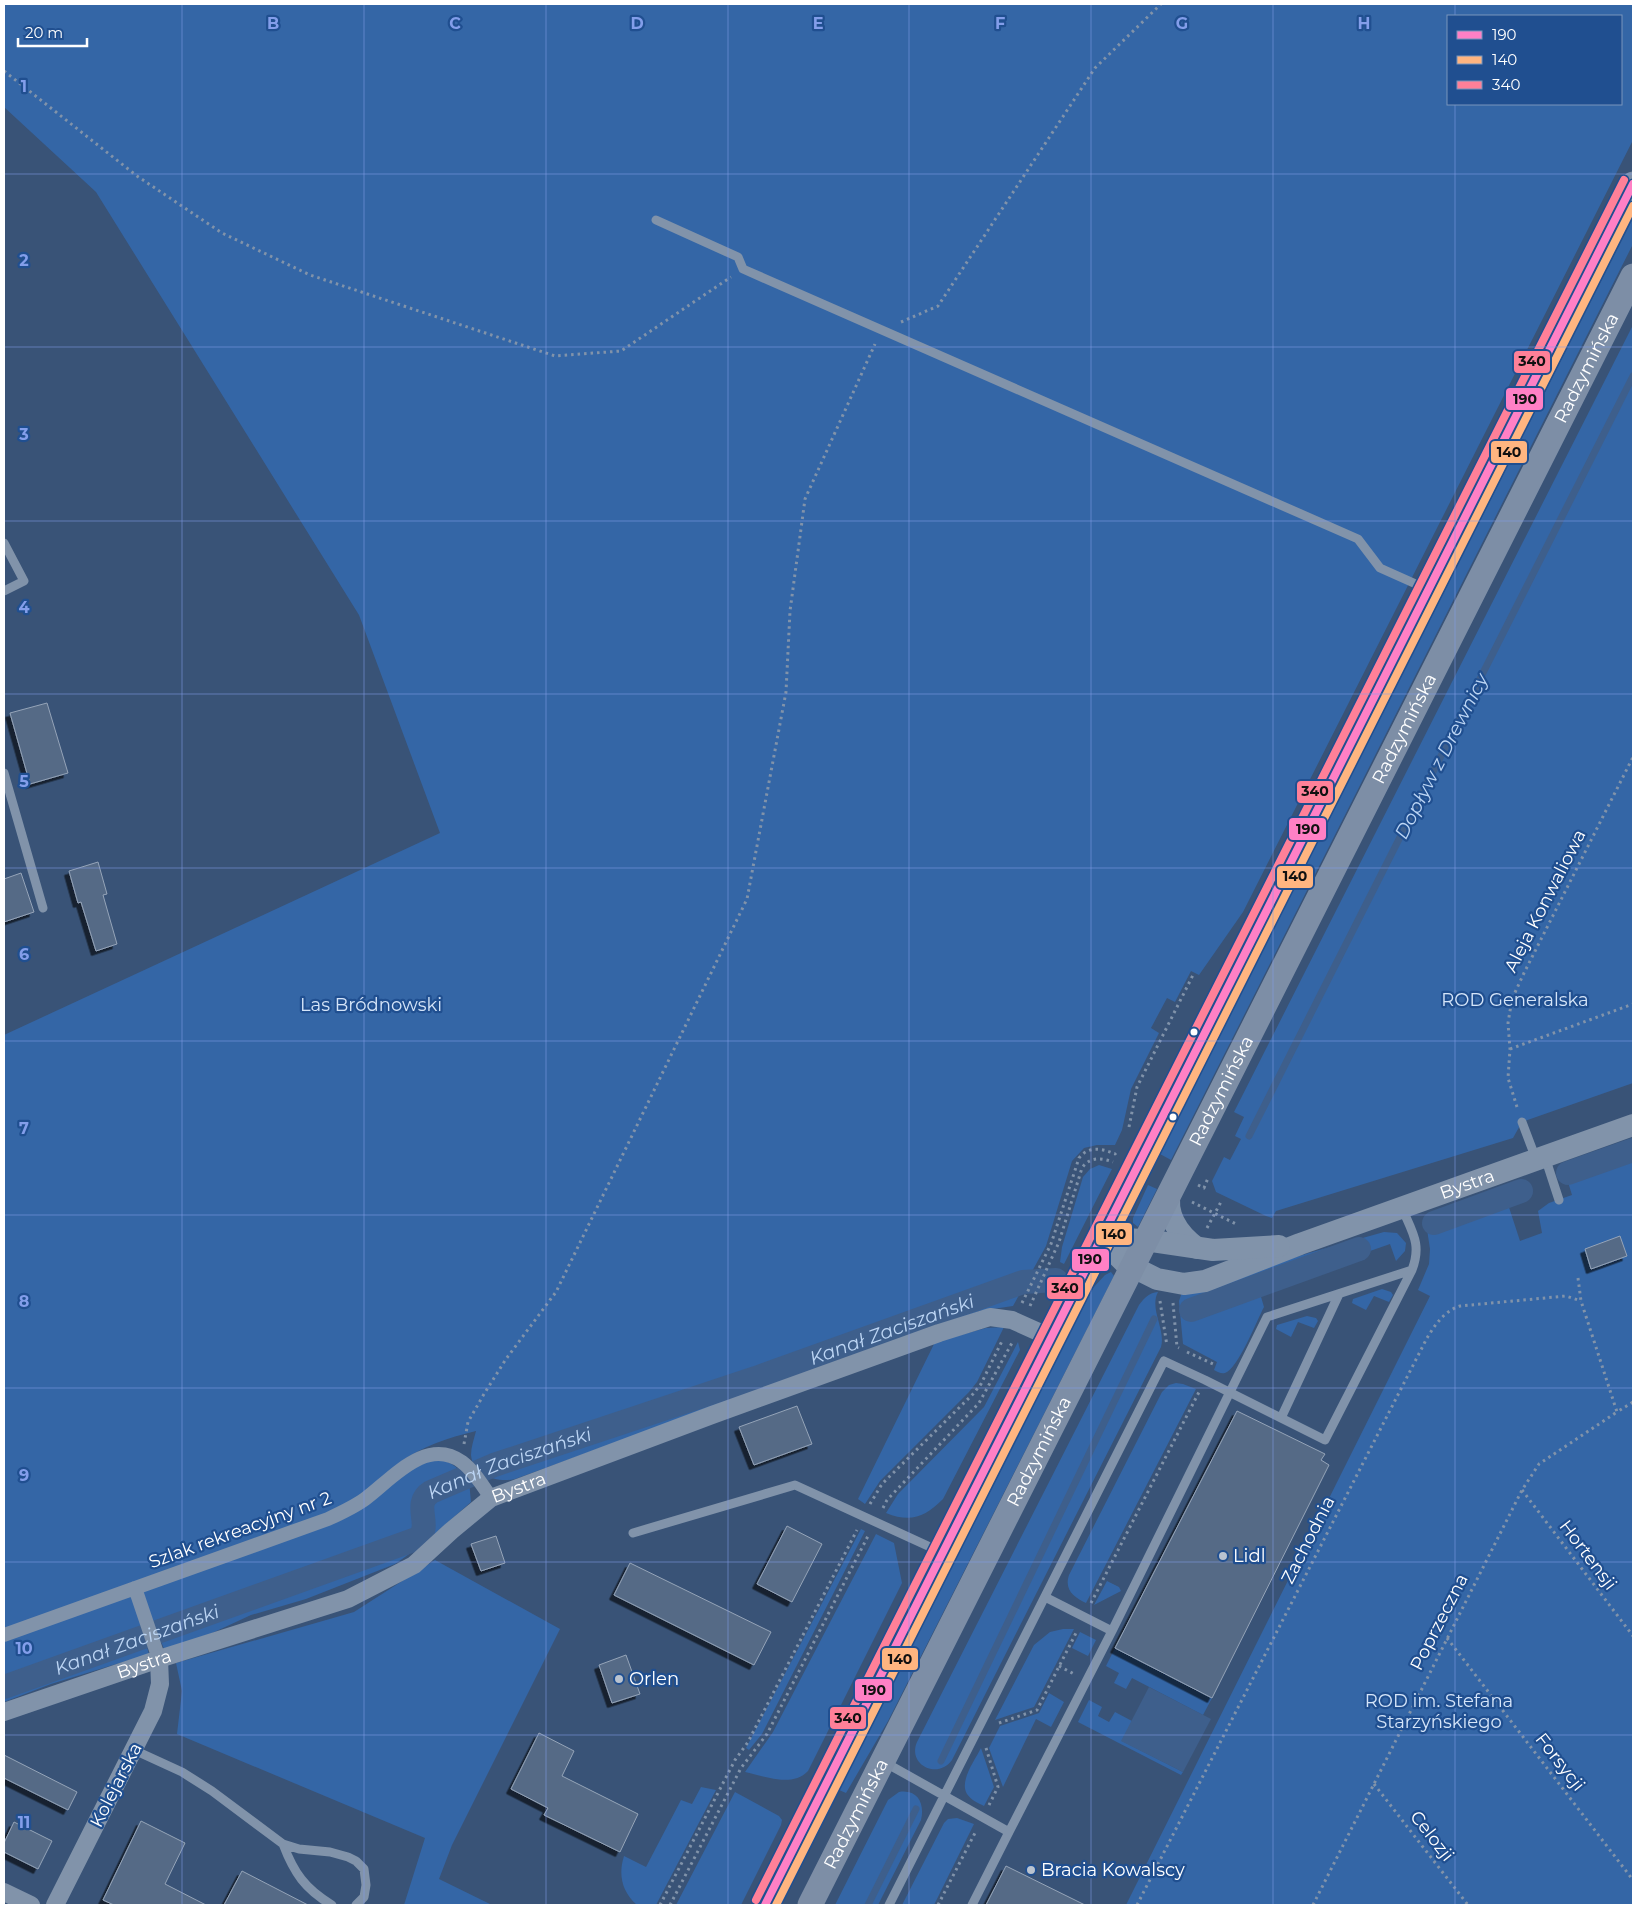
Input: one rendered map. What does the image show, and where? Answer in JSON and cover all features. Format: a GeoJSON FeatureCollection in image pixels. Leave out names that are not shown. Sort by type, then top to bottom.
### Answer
{"type":"FeatureCollection","features":[{"type":"Feature","properties":{"kind":"main road"},"geometry":{"type":"LineString","coordinates":[[765,1905],[1633,184]]}},
{"type":"Feature","properties":{"kind":"main road","name":"Radzymińska"},"geometry":{"type":"LineString","coordinates":[[810,1905],[1146,1240],[1180,1196],[1633,276]]}},
{"type":"Feature","properties":{"kind":"street","name":"Bystra"},"geometry":{"type":"LineString","coordinates":[[1103,1237],[1120,1258],[1132,1267],[1163,1280],[1184,1284],[1195,1283],[1220,1276],[1300,1244],[1633,1124]]}},
{"type":"Feature","properties":{"kind":"street"},"geometry":{"type":"LineString","coordinates":[[1180,1196],[1168,1205],[1173,1221],[1187,1240],[1201,1240]]}},
{"type":"Feature","properties":{"kind":"street","name":"Bystra"},"geometry":{"type":"LineString","coordinates":[[1103,1237],[1146,1240],[1201,1240],[1232,1250],[1300,1244]]}},
{"type":"Feature","properties":{"kind":"street","name":"Bystra"},"geometry":{"type":"LineString","coordinates":[[4,1712],[157,1652],[348,1598],[414,1565],[491,1498],[703,1418],[985,1318],[1017,1322],[1052,1338]]}},
{"type":"Feature","properties":{"kind":"street","name":"Szlak rekreacyjny nr 2"},"geometry":{"type":"LineString","coordinates":[[4,1634],[328,1519],[363,1500],[422,1457],[442,1455],[468,1469]]}},
{"type":"Feature","properties":{"kind":"street"},"geometry":{"type":"LineString","coordinates":[[468,1469],[491,1498]]}},
{"type":"Feature","properties":{"kind":"street"},"geometry":{"type":"LineString","coordinates":[[135,1588],[157,1652]]}},
{"type":"Feature","properties":{"kind":"street","name":"Kolejarska"},"geometry":{"type":"LineString","coordinates":[[55,1905],[153,1711],[160,1684],[157,1652]]}},
{"type":"Feature","properties":{"kind":"street"},"geometry":{"type":"LineString","coordinates":[[4,1892],[32,1905]]}},
{"type":"Feature","properties":{"kind":"lane"},"geometry":{"type":"LineString","coordinates":[[656,220],[738,257],[743,270],[1358,539],[1380,568],[1429,590]]}},
{"type":"Feature","properties":{"kind":"lane"},"geometry":{"type":"LineString","coordinates":[[4,543],[24,581],[4,591]]}},
{"type":"Feature","properties":{"kind":"lane"},"geometry":{"type":"LineString","coordinates":[[4,773],[43,908]]}},
{"type":"Feature","properties":{"kind":"lane"},"geometry":{"type":"LineString","coordinates":[[1522,1122],[1559,1200]]}},
{"type":"Feature","properties":{"kind":"lane"},"geometry":{"type":"LineString","coordinates":[[889,1905],[1164,1361],[1326,1440],[1417,1258],[1417,1248],[1402,1208]]}},
{"type":"Feature","properties":{"kind":"lane"},"geometry":{"type":"LineString","coordinates":[[972,1905],[1112,1631],[1267,1318],[1412,1270]]}},
{"type":"Feature","properties":{"kind":"lane"},"geometry":{"type":"LineString","coordinates":[[1282,1418],[1339,1294]]}},
{"type":"Feature","properties":{"kind":"lane"},"geometry":{"type":"LineString","coordinates":[[633,1533],[795,1485],[943,1553]]}},
{"type":"Feature","properties":{"kind":"lane"},"geometry":{"type":"LineString","coordinates":[[1045,1597],[1112,1631]]}},
{"type":"Feature","properties":{"kind":"lane"},"geometry":{"type":"LineString","coordinates":[[134,1750],[182,1772],[212,1791],[283,1844],[299,1849],[330,1852],[356,1861],[364,1869],[366,1885],[364,1897],[356,1905]]}},
{"type":"Feature","properties":{"kind":"lane"},"geometry":{"type":"LineString","coordinates":[[884,1761],[944,1797],[1009,1832]]}},
{"type":"Feature","properties":{"kind":"lane"},"geometry":{"type":"LineString","coordinates":[[283,1844],[300,1880],[318,1897],[332,1905]]}},
{"type":"Feature","properties":{"kind":"path"},"geometry":{"type":"LineString","coordinates":[[468,1469],[468,1422],[506,1359],[556,1292],[747,899],[786,692],[790,611],[805,499],[882,330],[938,306],[1095,68],[1160,4]]}},
{"type":"Feature","properties":{"kind":"path"},"geometry":{"type":"LineString","coordinates":[[4,71],[137,176],[222,233],[310,275],[555,356],[621,351],[743,270]]}},
{"type":"Feature","properties":{"kind":"path","name":"Aleja Konwaliowa"},"geometry":{"type":"LineString","coordinates":[[1522,1122],[1508,1078],[1510,1049],[1508,1023],[1512,999],[1633,757]]}},
{"type":"Feature","properties":{"kind":"path"},"geometry":{"type":"LineString","coordinates":[[1127,1131],[1137,1087],[1194,974]]}},
{"type":"Feature","properties":{"kind":"path"},"geometry":{"type":"LineString","coordinates":[[1510,1049],[1633,1004]]}},
{"type":"Feature","properties":{"kind":"path"},"geometry":{"type":"LineString","coordinates":[[670,1905],[741,1768],[767,1734],[887,1500],[979,1403],[1051,1244],[1078,1158],[1083,1153],[1095,1149],[1116,1154],[1120,1146]]}},
{"type":"Feature","properties":{"kind":"path"},"geometry":{"type":"LineString","coordinates":[[660,1905],[734,1760],[748,1742],[873,1497],[882,1484],[973,1394],[980,1384],[1034,1295],[1050,1264],[1086,1163],[1092,1159],[1102,1158],[1114,1163]]}},
{"type":"Feature","properties":{"kind":"path"},"geometry":{"type":"LineString","coordinates":[[1204,1188],[1208,1178]]}},
{"type":"Feature","properties":{"kind":"path"},"geometry":{"type":"LineString","coordinates":[[1180,1196],[1243,1226]]}},
{"type":"Feature","properties":{"kind":"path"},"geometry":{"type":"LineString","coordinates":[[1201,1240],[1222,1200]]}},
{"type":"Feature","properties":{"kind":"path"},"geometry":{"type":"LineString","coordinates":[[1578,1278],[1581,1302],[1617,1412]]}},
{"type":"Feature","properties":{"kind":"path"},"geometry":{"type":"LineString","coordinates":[[1161,1296],[1160,1304],[1167,1344],[1164,1361]]}},
{"type":"Feature","properties":{"kind":"path","name":"Zachodnia"},"geometry":{"type":"LineString","coordinates":[[1137,1905],[1422,1347],[1437,1322],[1453,1308],[1460,1306],[1566,1296],[1581,1302]]}},
{"type":"Feature","properties":{"kind":"path","name":"Poprzeczna"},"geometry":{"type":"LineString","coordinates":[[1313,1905],[1522,1490],[1539,1464],[1633,1402]]}},
{"type":"Feature","properties":{"kind":"path","name":"Hortensji"},"geometry":{"type":"LineString","coordinates":[[1522,1490],[1633,1636]]}},
{"type":"Feature","properties":{"kind":"path","name":"Forsycji"},"geometry":{"type":"LineString","coordinates":[[1447,1638],[1633,1880]]}},
{"type":"Feature","properties":{"kind":"path","name":"Celozji"},"geometry":{"type":"LineString","coordinates":[[1374,1784],[1468,1905]]}},
{"type":"Feature","properties":{"kind":"green space","name":"Las Bródnowski"},"geometry":{"type":"Polygon","coordinates":[[[4,4],[1633,4],[1633,140],[1243,912],[1199,975],[1191,971],[1175,1002],[1167,998],[1151,1028],[1159,1033],[1131,1089],[1122,1130],[1115,1145],[1097,1145],[1084,1148],[1072,1161],[1046,1246],[1013,1306],[979,1311],[515,1479],[494,1479],[481,1473],[476,1468],[471,1455],[476,1431],[436,1443],[399,1463],[408,1472],[434,1461],[447,1462],[454,1465],[460,1471],[458,1472],[461,1476],[435,1486],[418,1499],[420,1526],[415,1536],[4,1684],[4,1035],[440,833],[359,615],[96,192],[4,107],[4,4]]]}},
{"type":"Feature","properties":{"kind":"green space"},"geometry":{"type":"Polygon","coordinates":[[[1633,218],[1633,244],[1171,1160],[1160,1154],[1633,218]]]}},
{"type":"Feature","properties":{"kind":"green space","name":"ROD Generalska"},"geometry":{"type":"Polygon","coordinates":[[[1633,325],[1633,1083],[1522,1122],[1513,1138],[1276,1211],[1272,1218],[1266,1216],[1216,1192],[1212,1181],[1224,1157],[1230,1160],[1241,1139],[1235,1136],[1244,1117],[1234,1112],[1633,325]]]}},
{"type":"Feature","properties":{"kind":"green space","name":"ROD im. Stefana Starzyńskiego"},"geometry":{"type":"Polygon","coordinates":[[[1633,1160],[1633,1905],[1126,1905],[1430,1296],[1418,1290],[1429,1264],[1430,1249],[1426,1223],[1434,1216],[1504,1192],[1520,1241],[1542,1233],[1538,1211],[1549,1203],[1572,1195],[1568,1182],[1633,1160]]]}},
{"type":"Feature","properties":{"kind":"green space"},"geometry":{"type":"Polygon","coordinates":[[[1099,1165],[1112,1169],[1064,1264],[1060,1262],[1062,1247],[1083,1177],[1090,1169],[1099,1165]]]}},
{"type":"Feature","properties":{"kind":"green space"},"geometry":{"type":"Polygon","coordinates":[[[1148,1185],[1157,1189],[1138,1227],[1133,1223],[1133,1218],[1148,1185]]]}},
{"type":"Feature","properties":{"kind":"green space"},"geometry":{"type":"Polygon","coordinates":[[[1384,1232],[1397,1233],[1406,1243],[1405,1251],[1396,1261],[1390,1244],[1259,1290],[1264,1307],[1236,1363],[1225,1373],[1214,1370],[1217,1362],[1183,1344],[1179,1301],[1182,1292],[1384,1232]]]}},
{"type":"Feature","properties":{"kind":"green space"},"geometry":{"type":"Polygon","coordinates":[[[1111,1272],[1114,1276],[888,1721],[846,1793],[839,1790],[1093,1288],[1105,1275],[1111,1272]]]}},
{"type":"Feature","properties":{"kind":"green space"},"geometry":{"type":"Polygon","coordinates":[[[1382,1289],[1391,1292],[1393,1295],[1389,1302],[1374,1296],[1366,1310],[1352,1303],[1353,1299],[1382,1289]]]}},
{"type":"Feature","properties":{"kind":"green space"},"geometry":{"type":"Polygon","coordinates":[[[1158,1292],[1155,1305],[1162,1340],[1161,1347],[952,1760],[946,1766],[939,1769],[926,1767],[916,1757],[917,1742],[1139,1305],[1147,1296],[1158,1292]]]}},
{"type":"Feature","properties":{"kind":"green space"},"geometry":{"type":"Polygon","coordinates":[[[1307,1316],[1316,1318],[1318,1321],[1314,1328],[1298,1322],[1291,1337],[1276,1329],[1277,1325],[1307,1316]]]}},
{"type":"Feature","properties":{"kind":"green space"},"geometry":{"type":"Polygon","coordinates":[[[1004,1327],[977,1382],[969,1392],[880,1481],[865,1504],[858,1499],[935,1342],[986,1328],[1004,1327]]]}},
{"type":"Feature","properties":{"kind":"green space"},"geometry":{"type":"Polygon","coordinates":[[[1018,1342],[1020,1350],[943,1499],[924,1514],[910,1518],[886,1513],[898,1494],[984,1407],[1018,1342]]]}},
{"type":"Feature","properties":{"kind":"green space"},"geometry":{"type":"Polygon","coordinates":[[[1176,1383],[1196,1389],[1086,1603],[1069,1589],[1069,1575],[1162,1392],[1169,1385],[1176,1383]]]}},
{"type":"Feature","properties":{"kind":"green space"},"geometry":{"type":"Polygon","coordinates":[[[465,1480],[469,1481],[471,1502],[422,1545],[395,1564],[306,1599],[251,1615],[210,1634],[164,1649],[159,1636],[421,1541],[427,1529],[426,1504],[428,1499],[432,1494],[465,1480]]]}},
{"type":"Feature","properties":{"kind":"green space"},"geometry":{"type":"Polygon","coordinates":[[[861,1529],[865,1531],[762,1734],[749,1750],[746,1748],[861,1529]]]}},
{"type":"Feature","properties":{"kind":"green space"},"geometry":{"type":"Polygon","coordinates":[[[876,1534],[894,1543],[902,1583],[808,1771],[794,1779],[786,1780],[745,1772],[773,1732],[876,1534]]]}},
{"type":"Feature","properties":{"kind":"green space"},"geometry":{"type":"Polygon","coordinates":[[[435,1560],[560,1629],[452,1845],[439,1879],[492,1905],[404,1905],[425,1838],[177,1734],[182,1691],[176,1663],[354,1612],[435,1560]]]}},
{"type":"Feature","properties":{"kind":"green space"},"geometry":{"type":"Polygon","coordinates":[[[1107,1581],[1119,1587],[1121,1591],[1094,1605],[1107,1581]]]}},
{"type":"Feature","properties":{"kind":"green space"},"geometry":{"type":"Polygon","coordinates":[[[1074,1629],[1034,1707],[995,1720],[1034,1645],[1050,1632],[1074,1629]]]}},
{"type":"Feature","properties":{"kind":"green space"},"geometry":{"type":"Polygon","coordinates":[[[1080,1632],[1096,1640],[1088,1656],[1072,1648],[1080,1632]]]}},
{"type":"Feature","properties":{"kind":"green space"},"geometry":{"type":"Polygon","coordinates":[[[145,1640],[149,1654],[51,1684],[4,1702],[4,1691],[145,1640]]]}},
{"type":"Feature","properties":{"kind":"green space"},"geometry":{"type":"Polygon","coordinates":[[[1115,1648],[1212,1698],[1203,1715],[1132,1678],[1126,1689],[1114,1683],[1119,1673],[1106,1666],[1115,1648]]]}},
{"type":"Feature","properties":{"kind":"green space"},"geometry":{"type":"Polygon","coordinates":[[[1049,1693],[1064,1702],[1051,1727],[1036,1719],[1003,1787],[989,1748],[1000,1726],[1039,1713],[1049,1693]]]}},
{"type":"Feature","properties":{"kind":"green space"},"geometry":{"type":"Polygon","coordinates":[[[1089,1700],[1102,1707],[1098,1716],[1109,1722],[1115,1712],[1132,1721],[1122,1741],[1183,1772],[1181,1775],[1078,1722],[1089,1700]]]}},
{"type":"Feature","properties":{"kind":"green space"},"geometry":{"type":"Polygon","coordinates":[[[981,1748],[994,1787],[984,1806],[970,1798],[965,1789],[966,1777],[981,1748]]]}},
{"type":"Feature","properties":{"kind":"green space"},"geometry":{"type":"Polygon","coordinates":[[[701,1787],[716,1790],[656,1905],[637,1905],[628,1895],[623,1883],[621,1870],[624,1856],[646,1867],[681,1800],[692,1804],[701,1787]]]}},
{"type":"Feature","properties":{"kind":"green space"},"geometry":{"type":"Polygon","coordinates":[[[735,1792],[779,1816],[782,1820],[741,1905],[676,1905],[735,1792]]]}},
{"type":"Feature","properties":{"kind":"green space"},"geometry":{"type":"Polygon","coordinates":[[[899,1792],[911,1793],[919,1799],[922,1808],[921,1820],[878,1905],[835,1905],[888,1800],[899,1792]]]}},
{"type":"Feature","properties":{"kind":"green space"},"geometry":{"type":"Polygon","coordinates":[[[957,1818],[974,1824],[934,1905],[902,1905],[944,1823],[948,1819],[957,1818]]]}},
{"type":"Feature","properties":{"kind":"shaded area"},"geometry":{"type":"Polygon","coordinates":[[[1149,1687],[1211,1719],[1183,1772],[1121,1741],[1149,1687]]]}},
{"type":"Feature","properties":{"kind":"building"},"geometry":{"type":"Polygon","coordinates":[[[47,703],[68,773],[30,784],[10,713],[47,703]]]}},
{"type":"Feature","properties":{"kind":"building"},"geometry":{"type":"Polygon","coordinates":[[[98,862],[107,894],[103,895],[117,944],[96,951],[81,902],[78,903],[69,871],[98,862]]]}},
{"type":"Feature","properties":{"kind":"building"},"geometry":{"type":"Polygon","coordinates":[[[21,873],[34,912],[4,922],[4,879],[21,873]]]}},
{"type":"Feature","properties":{"kind":"building"},"geometry":{"type":"Polygon","coordinates":[[[1620,1236],[1627,1256],[1591,1269],[1585,1249],[1620,1236]]]}},
{"type":"Feature","properties":{"kind":"building"},"geometry":{"type":"Polygon","coordinates":[[[797,1406],[812,1444],[754,1465],[739,1427],[797,1406]]]}},
{"type":"Feature","properties":{"kind":"building","name":"Lidl"},"geometry":{"type":"Polygon","coordinates":[[[1237,1411],[1325,1454],[1321,1460],[1329,1465],[1212,1698],[1115,1648],[1237,1411]]]}},
{"type":"Feature","properties":{"kind":"building"},"geometry":{"type":"Polygon","coordinates":[[[787,1526],[822,1544],[792,1602],[757,1584],[787,1526]]]}},
{"type":"Feature","properties":{"kind":"building"},"geometry":{"type":"Polygon","coordinates":[[[496,1536],[505,1563],[481,1571],[471,1544],[496,1536]]]}},
{"type":"Feature","properties":{"kind":"building"},"geometry":{"type":"Polygon","coordinates":[[[630,1563],[771,1632],[754,1665],[614,1595],[630,1563]]]}},
{"type":"Feature","properties":{"kind":"building","name":"Orlen"},"geometry":{"type":"Polygon","coordinates":[[[626,1655],[640,1694],[612,1703],[599,1665],[626,1655]]]}},
{"type":"Feature","properties":{"kind":"building"},"geometry":{"type":"Polygon","coordinates":[[[539,1733],[574,1751],[562,1776],[638,1814],[620,1852],[544,1815],[548,1808],[511,1789],[539,1733]]]}},
{"type":"Feature","properties":{"kind":"building"},"geometry":{"type":"Polygon","coordinates":[[[4,1755],[77,1792],[68,1810],[4,1778],[4,1755]]]}},
{"type":"Feature","properties":{"kind":"building"},"geometry":{"type":"Polygon","coordinates":[[[141,1821],[185,1843],[165,1884],[206,1905],[114,1905],[103,1900],[141,1821]]]}},
{"type":"Feature","properties":{"kind":"building"},"geometry":{"type":"Polygon","coordinates":[[[14,1822],[52,1841],[38,1869],[4,1852],[4,1843],[14,1822]]]}},
{"type":"Feature","properties":{"kind":"building"},"geometry":{"type":"Polygon","coordinates":[[[1006,1866],[1085,1905],[986,1905],[1006,1866]]]}},
{"type":"Feature","properties":{"kind":"building"},"geometry":{"type":"Polygon","coordinates":[[[242,1871],[308,1905],[224,1905],[242,1871]]]}},
{"type":"Feature","properties":{"kind":"waterway","name":"Dopływ z Drewnicy"},"geometry":{"type":"LineString","coordinates":[[1249,1136],[1633,376]]}},
{"type":"Feature","properties":{"kind":"waterway","name":"Kanał Zaciszański"},"geometry":{"type":"LineString","coordinates":[[1568,1173],[1633,1150]]}},
{"type":"Feature","properties":{"kind":"waterway"},"geometry":{"type":"LineString","coordinates":[[1434,1223],[1521,1191]]}},
{"type":"Feature","properties":{"kind":"waterway","name":"Kanał Zaciszański"},"geometry":{"type":"LineString","coordinates":[[1191,1310],[1359,1249]]}},
{"type":"Feature","properties":{"kind":"waterway","name":"Kanał Zaciszański"},"geometry":{"type":"LineString","coordinates":[[4,1687],[419,1538],[424,1527],[423,1502],[431,1492],[494,1465],[756,1378],[1023,1282],[1056,1280]]}},
{"type":"Feature","properties":{"kind":"waterway"},"geometry":{"type":"LineString","coordinates":[[941,1761],[1154,1319]]}},
{"type":"Feature","properties":{"kind":"waterway"},"geometry":{"type":"LineString","coordinates":[[868,1905],[916,1809]]}},
{"type":"Feature","properties":{"kind":"transit line","name":"340"},"geometry":{"type":"LineString","coordinates":[[756,1900],[1624,180]]}},
{"type":"Feature","properties":{"kind":"transit line","name":"190"},"geometry":{"type":"LineString","coordinates":[[765,1905],[1633,184]]}},
{"type":"Feature","properties":{"kind":"transit line","name":"140"},"geometry":{"type":"LineString","coordinates":[[776,1905],[1633,206]]}},
{"type":"Feature","properties":{"kind":"place","name":"Lidl"},"geometry":{"type":"Point","coordinates":[1223,1556]}},
{"type":"Feature","properties":{"kind":"place","name":"Orlen"},"geometry":{"type":"Point","coordinates":[619,1679]}},
{"type":"Feature","properties":{"kind":"place","name":"Bracia Kowalscy"},"geometry":{"type":"Point","coordinates":[1031,1870]}}]}
